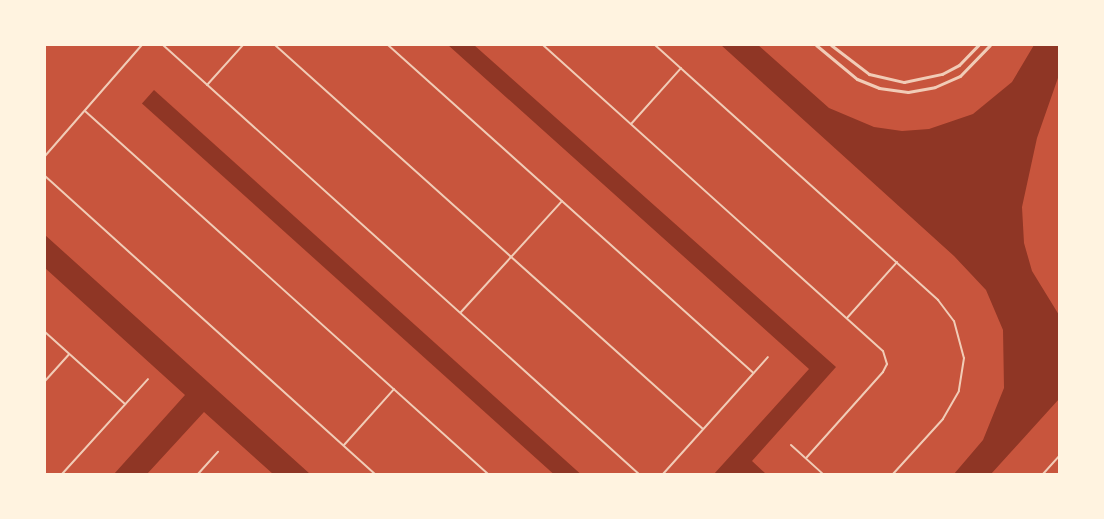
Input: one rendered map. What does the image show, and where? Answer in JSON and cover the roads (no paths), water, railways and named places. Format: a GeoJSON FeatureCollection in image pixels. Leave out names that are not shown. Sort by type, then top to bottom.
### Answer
{"type":"FeatureCollection","features":[{"type":"Feature","properties":{"kind":"street"},"geometry":{"type":"LineString","coordinates":[[45,156],[142,45]]}},
{"type":"Feature","properties":{"kind":"street"},"geometry":{"type":"LineString","coordinates":[[163,45],[639,474]]}},
{"type":"Feature","properties":{"kind":"street"},"geometry":{"type":"LineString","coordinates":[[207,85],[243,45]]}},
{"type":"Feature","properties":{"kind":"street"},"geometry":{"type":"LineString","coordinates":[[275,45],[703,429]]}},
{"type":"Feature","properties":{"kind":"street"},"geometry":{"type":"LineString","coordinates":[[388,45],[753,374]]}},
{"type":"Feature","properties":{"kind":"street"},"geometry":{"type":"LineString","coordinates":[[543,45],[883,351],[887,364],[806,458]]}},
{"type":"Feature","properties":{"kind":"street"},"geometry":{"type":"LineString","coordinates":[[656,45],[897,262],[947,310],[960,335],[964,358],[961,383],[948,412],[893,474]]}},
{"type":"Feature","properties":{"kind":"street"},"geometry":{"type":"LineString","coordinates":[[816,45],[857,79],[879,88],[908,92],[935,87],[960,76],[990,45]]}},
{"type":"Feature","properties":{"kind":"street"},"geometry":{"type":"LineString","coordinates":[[831,45],[869,74],[904,82],[942,74],[959,65],[978,45]]}},
{"type":"Feature","properties":{"kind":"street"},"geometry":{"type":"LineString","coordinates":[[631,124],[681,68]]}},
{"type":"Feature","properties":{"kind":"street"},"geometry":{"type":"LineString","coordinates":[[85,111],[488,474]]}},
{"type":"Feature","properties":{"kind":"street"},"geometry":{"type":"LineString","coordinates":[[45,176],[375,474]]}},
{"type":"Feature","properties":{"kind":"street"},"geometry":{"type":"LineString","coordinates":[[460,313],[562,201]]}},
{"type":"Feature","properties":{"kind":"street"},"geometry":{"type":"LineString","coordinates":[[848,318],[897,262]]}},
{"type":"Feature","properties":{"kind":"street"},"geometry":{"type":"LineString","coordinates":[[45,332],[125,404]]}},
{"type":"Feature","properties":{"kind":"street"},"geometry":{"type":"LineString","coordinates":[[45,381],[69,354]]}},
{"type":"Feature","properties":{"kind":"street"},"geometry":{"type":"LineString","coordinates":[[663,474],[768,357]]}},
{"type":"Feature","properties":{"kind":"street"},"geometry":{"type":"LineString","coordinates":[[62,474],[148,379]]}},
{"type":"Feature","properties":{"kind":"street"},"geometry":{"type":"LineString","coordinates":[[343,445],[394,389]]}},
{"type":"Feature","properties":{"kind":"street"},"geometry":{"type":"LineString","coordinates":[[791,445],[823,474]]}},
{"type":"Feature","properties":{"kind":"street"},"geometry":{"type":"LineString","coordinates":[[204,474],[200,473],[218,452]]}},
{"type":"Feature","properties":{"kind":"street"},"geometry":{"type":"LineString","coordinates":[[1042,474],[1059,456]]}}]}
